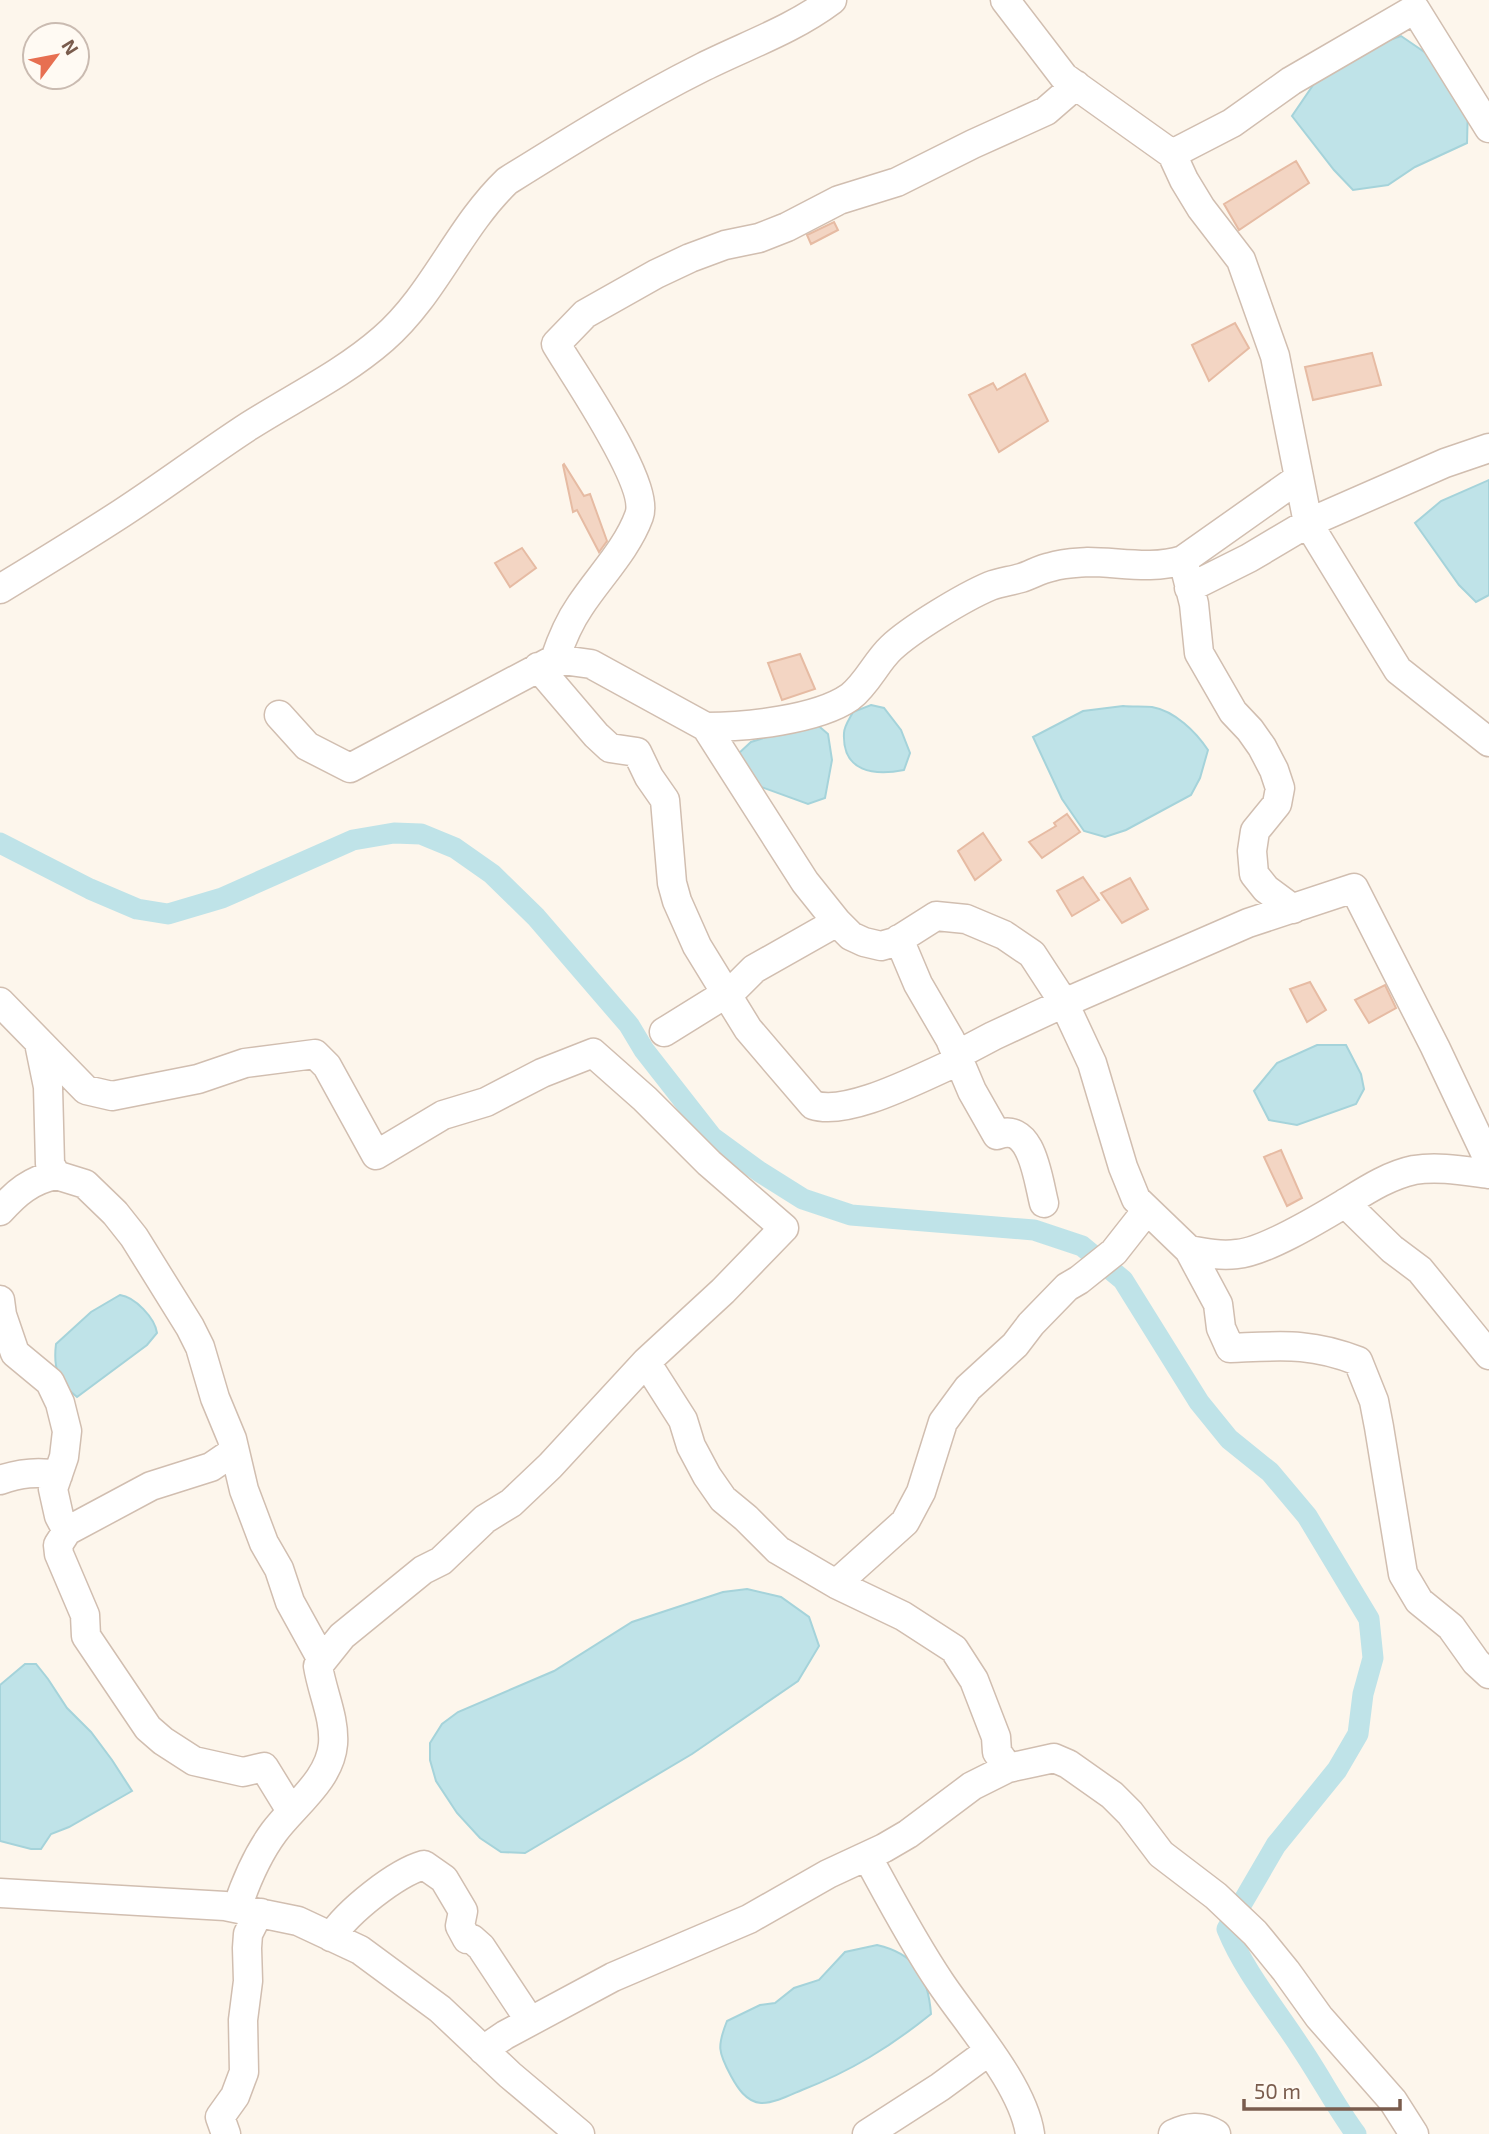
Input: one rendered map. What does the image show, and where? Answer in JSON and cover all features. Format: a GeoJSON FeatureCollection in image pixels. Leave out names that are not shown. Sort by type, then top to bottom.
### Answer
{"type":"FeatureCollection","features":[{"type":"Feature","properties":{"kind":"street"},"geometry":{"type":"LineString","coordinates":[[0,589],[122,513],[383,339],[404,319],[491,195],[507,181],[626,107],[705,66],[781,32],[832,0]]}},
{"type":"Feature","properties":{"kind":"street"},"geometry":{"type":"LineString","coordinates":[[1004,0],[1065,77],[1172,154],[1201,208],[1241,260],[1275,356],[1308,523],[1398,670],[1489,743]]}},
{"type":"Feature","properties":{"kind":"street"},"geometry":{"type":"LineString","coordinates":[[1172,154],[1231,123],[1291,81],[1415,9],[1489,128]]}},
{"type":"Feature","properties":{"kind":"street"},"geometry":{"type":"LineString","coordinates":[[547,663],[575,613],[633,531],[641,512],[634,481],[610,429],[556,344],[586,314],[656,274],[725,245],[759,238],[787,227],[839,200],[897,182],[1046,111],[1076,85]]}},
{"type":"Feature","properties":{"kind":"street"},"geometry":{"type":"LineString","coordinates":[[1189,588],[1249,558],[1308,523],[1445,463],[1489,448]]}},
{"type":"Feature","properties":{"kind":"street"},"geometry":{"type":"LineString","coordinates":[[706,727],[755,724],[818,712],[834,706],[851,696],[873,673],[889,649],[903,638],[992,585],[1069,563],[1166,565],[1183,560],[1299,478]]}},
{"type":"Feature","properties":{"kind":"street"},"geometry":{"type":"LineString","coordinates":[[1183,560],[1199,653],[1233,712],[1262,747],[1274,769],[1280,788],[1277,804],[1255,831],[1252,852],[1255,874],[1266,889],[1293,909]]}},
{"type":"Feature","properties":{"kind":"street"},"geometry":{"type":"LineString","coordinates":[[547,663],[596,735],[610,748],[637,752],[649,777],[665,800],[668,848],[677,901],[697,946],[748,1029],[813,1105],[824,1109],[855,1105],[958,1058],[993,1036],[1064,1003],[1248,923],[1354,888],[1435,1047],[1489,1161]]}},
{"type":"Feature","properties":{"kind":"street"},"geometry":{"type":"LineString","coordinates":[[279,715],[307,746],[350,768],[547,663],[591,664],[706,727],[805,882],[837,922],[852,936],[881,946],[899,939],[936,916],[966,919],[989,928],[1004,934],[1032,954],[1064,1003],[1092,1063],[1136,1199],[1189,1250],[1217,1304],[1221,1328],[1230,1348],[1287,1345],[1332,1351],[1358,1360],[1374,1401],[1380,1427],[1402,1574],[1419,1601],[1451,1628],[1476,1662],[1489,1674]]}},
{"type":"Feature","properties":{"kind":"street"},"geometry":{"type":"LineString","coordinates":[[664,1032],[727,993],[754,969],[837,922]]}},
{"type":"Feature","properties":{"kind":"street"},"geometry":{"type":"LineString","coordinates":[[899,939],[918,984],[997,1135],[1007,1131],[1016,1133],[1028,1146],[1040,1178],[1044,1203]]}},
{"type":"Feature","properties":{"kind":"street"},"geometry":{"type":"LineString","coordinates":[[0,1002],[86,1090],[111,1096],[198,1079],[245,1063],[315,1054],[327,1066],[376,1155],[443,1115],[486,1102],[542,1073],[593,1053],[645,1099],[709,1163],[784,1228],[723,1291],[646,1362],[550,1466],[511,1503],[485,1519],[441,1561],[424,1570],[349,1630],[328,1650],[318,1666],[331,1718],[333,1747],[322,1776],[264,1847],[247,1878],[249,1911],[255,1920],[248,1934],[248,1981],[243,2020],[244,2072],[235,2096],[220,2117],[226,2134]]}},
{"type":"Feature","properties":{"kind":"street"},"geometry":{"type":"LineString","coordinates":[[39,1043],[48,1087],[49,1155],[55,1175]]}},
{"type":"Feature","properties":{"kind":"street"},"geometry":{"type":"LineString","coordinates":[[1189,1250],[1208,1254],[1239,1254],[1307,1226],[1396,1175],[1416,1170],[1451,1169],[1489,1174]]}},
{"type":"Feature","properties":{"kind":"street"},"geometry":{"type":"LineString","coordinates":[[0,1211],[28,1185],[55,1175],[85,1184],[115,1213],[150,1261],[200,1347],[215,1398],[232,1439],[244,1490],[264,1543],[279,1569],[295,1613],[322,1660]]}},
{"type":"Feature","properties":{"kind":"street"},"geometry":{"type":"LineString","coordinates":[[1345,1203],[1392,1249],[1420,1270],[1489,1355]]}},
{"type":"Feature","properties":{"kind":"street"},"geometry":{"type":"LineString","coordinates":[[836,1584],[905,1522],[921,1492],[943,1422],[968,1388],[1015,1345],[1031,1324],[1067,1287],[1114,1252],[1147,1210]]}},
{"type":"Feature","properties":{"kind":"street"},"geometry":{"type":"LineString","coordinates":[[0,1300],[2,1315],[15,1353],[50,1382],[68,1431],[64,1457],[53,1489],[59,1516],[67,1531]]}},
{"type":"Feature","properties":{"kind":"street"},"geometry":{"type":"LineString","coordinates":[[646,1362],[683,1420],[691,1446],[723,1499],[778,1550],[836,1584],[902,1616],[954,1649],[974,1679],[996,1737],[997,1752],[1008,1768]]}},
{"type":"Feature","properties":{"kind":"street"},"geometry":{"type":"LineString","coordinates":[[233,1452],[211,1467],[151,1486],[67,1531],[58,1545],[59,1554],[85,1615],[86,1636],[148,1728],[163,1741],[194,1760],[243,1772],[264,1767],[291,1811]]}},
{"type":"Feature","properties":{"kind":"street"},"geometry":{"type":"LineString","coordinates":[[0,1480],[24,1473],[58,1475]]}},
{"type":"Feature","properties":{"kind":"street"},"geometry":{"type":"LineString","coordinates":[[483,2050],[530,2021],[652,1958],[749,1919],[828,1874],[908,1834],[981,1780],[1008,1768],[1054,1758],[1068,1764],[1112,1795],[1130,1812],[1161,1854],[1216,1896],[1255,1933],[1319,2017],[1393,2101],[1414,2134]]}},
{"type":"Feature","properties":{"kind":"street"},"geometry":{"type":"LineString","coordinates":[[867,1856],[939,1980],[989,2051],[1027,2117],[1030,2134]]}},
{"type":"Feature","properties":{"kind":"street"},"geometry":{"type":"LineString","coordinates":[[331,1937],[342,1921],[365,1902],[404,1873],[424,1865],[444,1879],[463,1911],[460,1926],[467,1938],[481,1947],[530,2021]]}},
{"type":"Feature","properties":{"kind":"street"},"geometry":{"type":"LineString","coordinates":[[0,1893],[249,1911],[298,1921],[360,1950],[440,2009],[580,2134]]}},
{"type":"Feature","properties":{"kind":"street"},"geometry":{"type":"LineString","coordinates":[[867,2134],[940,2087],[989,2051]]}},
{"type":"Feature","properties":{"kind":"street"},"geometry":{"type":"LineString","coordinates":[[1173,2134],[1187,2127],[1203,2128],[1216,2134]]}},
{"type":"Feature","properties":{"kind":"water"},"geometry":{"type":"Polygon","coordinates":[[[1401,36],[1436,60],[1468,105],[1467,143],[1415,167],[1388,185],[1353,190],[1292,116],[1320,75],[1355,52],[1401,36]]]}},
{"type":"Feature","properties":{"kind":"water"},"geometry":{"type":"Polygon","coordinates":[[[1489,480],[1489,595],[1476,602],[1459,585],[1415,523],[1441,501],[1489,480]]]}},
{"type":"Feature","properties":{"kind":"water"},"geometry":{"type":"Polygon","coordinates":[[[871,705],[884,708],[901,730],[910,753],[904,770],[871,771],[854,763],[848,756],[844,733],[846,725],[853,712],[871,705]]]}},
{"type":"Feature","properties":{"kind":"water"},"geometry":{"type":"Polygon","coordinates":[[[1123,706],[1152,707],[1169,713],[1191,730],[1208,750],[1200,778],[1191,795],[1126,830],[1105,837],[1084,831],[1062,799],[1033,737],[1083,711],[1123,706]]]}},
{"type":"Feature","properties":{"kind":"water"},"geometry":{"type":"Polygon","coordinates":[[[814,722],[828,734],[832,760],[825,798],[808,804],[753,784],[742,770],[739,753],[751,742],[814,722]]]}},
{"type":"Feature","properties":{"kind":"water"},"geometry":{"type":"Polygon","coordinates":[[[1317,1045],[1346,1045],[1361,1074],[1364,1089],[1356,1104],[1297,1125],[1269,1120],[1254,1091],[1277,1063],[1317,1045]]]}},
{"type":"Feature","properties":{"kind":"water"},"geometry":{"type":"Polygon","coordinates":[[[120,1295],[143,1309],[157,1333],[147,1345],[77,1397],[65,1386],[58,1374],[56,1344],[91,1312],[120,1295]]]}},
{"type":"Feature","properties":{"kind":"water"},"geometry":{"type":"Polygon","coordinates":[[[747,1589],[781,1597],[809,1617],[819,1646],[798,1681],[692,1754],[525,1853],[501,1852],[480,1838],[457,1813],[436,1781],[430,1760],[430,1743],[442,1724],[458,1712],[554,1671],[632,1622],[723,1592],[747,1589]]]}},
{"type":"Feature","properties":{"kind":"water"},"geometry":{"type":"Polygon","coordinates":[[[25,1664],[36,1664],[67,1708],[91,1732],[132,1791],[69,1827],[51,1834],[41,1849],[0,1841],[0,1685],[25,1664]]]}},
{"type":"Feature","properties":{"kind":"water"},"geometry":{"type":"Polygon","coordinates":[[[877,1945],[901,1954],[918,1969],[927,1988],[931,2014],[870,2057],[820,2083],[772,2102],[761,2103],[746,2097],[733,2080],[721,2055],[720,2043],[727,2021],[760,2005],[775,2003],[794,1988],[819,1980],[845,1952],[877,1945]]]}},
{"type":"Feature","properties":{"kind":"building"},"geometry":{"type":"Polygon","coordinates":[[[1296,161],[1309,183],[1239,230],[1224,204],[1296,161]]]}},
{"type":"Feature","properties":{"kind":"building"},"geometry":{"type":"Polygon","coordinates":[[[834,222],[838,230],[811,244],[807,235],[834,222]]]}},
{"type":"Feature","properties":{"kind":"building"},"geometry":{"type":"Polygon","coordinates":[[[1235,323],[1249,348],[1209,381],[1192,345],[1235,323]]]}},
{"type":"Feature","properties":{"kind":"building"},"geometry":{"type":"Polygon","coordinates":[[[1372,353],[1381,385],[1313,400],[1305,367],[1372,353]]]}},
{"type":"Feature","properties":{"kind":"building"},"geometry":{"type":"Polygon","coordinates":[[[1025,374],[1048,421],[999,452],[969,395],[993,383],[997,390],[1025,374]]]}},
{"type":"Feature","properties":{"kind":"building"},"geometry":{"type":"Polygon","coordinates":[[[564,464],[584,496],[590,494],[607,541],[599,552],[577,510],[573,512],[564,464]]]}},
{"type":"Feature","properties":{"kind":"building"},"geometry":{"type":"Polygon","coordinates":[[[522,548],[536,568],[510,587],[495,563],[522,548]]]}},
{"type":"Feature","properties":{"kind":"building"},"geometry":{"type":"Polygon","coordinates":[[[800,654],[815,689],[782,700],[768,663],[800,654]]]}},
{"type":"Feature","properties":{"kind":"building"},"geometry":{"type":"Polygon","coordinates":[[[1067,814],[1080,832],[1042,858],[1029,842],[1056,826],[1054,823],[1067,814]]]}},
{"type":"Feature","properties":{"kind":"building"},"geometry":{"type":"Polygon","coordinates":[[[983,833],[1001,860],[975,880],[958,851],[983,833]]]}},
{"type":"Feature","properties":{"kind":"building"},"geometry":{"type":"Polygon","coordinates":[[[1083,877],[1099,900],[1072,916],[1057,891],[1083,877]]]}},
{"type":"Feature","properties":{"kind":"building"},"geometry":{"type":"Polygon","coordinates":[[[1130,878],[1148,909],[1122,923],[1101,893],[1130,878]]]}},
{"type":"Feature","properties":{"kind":"building"},"geometry":{"type":"Polygon","coordinates":[[[1310,982],[1326,1010],[1307,1022],[1290,989],[1310,982]]]}},
{"type":"Feature","properties":{"kind":"building"},"geometry":{"type":"Polygon","coordinates":[[[1385,985],[1396,1008],[1369,1023],[1355,1000],[1385,985]]]}},
{"type":"Feature","properties":{"kind":"building"},"geometry":{"type":"Polygon","coordinates":[[[1281,1150],[1302,1198],[1287,1206],[1264,1157],[1281,1150]]]}},
{"type":"Feature","properties":{"kind":"waterway"},"geometry":{"type":"LineString","coordinates":[[0,843],[90,889],[137,909],[168,914],[222,898],[353,840],[394,833],[421,834],[455,848],[492,874],[536,917],[629,1025],[644,1050],[712,1137],[760,1172],[803,1199],[851,1215],[1034,1230],[1082,1246],[1123,1280],[1199,1402],[1229,1439],[1270,1472],[1307,1516],[1369,1619],[1373,1658],[1363,1694],[1358,1734],[1337,1770],[1276,1845],[1227,1929],[1252,1976],[1356,2134]]}}]}
